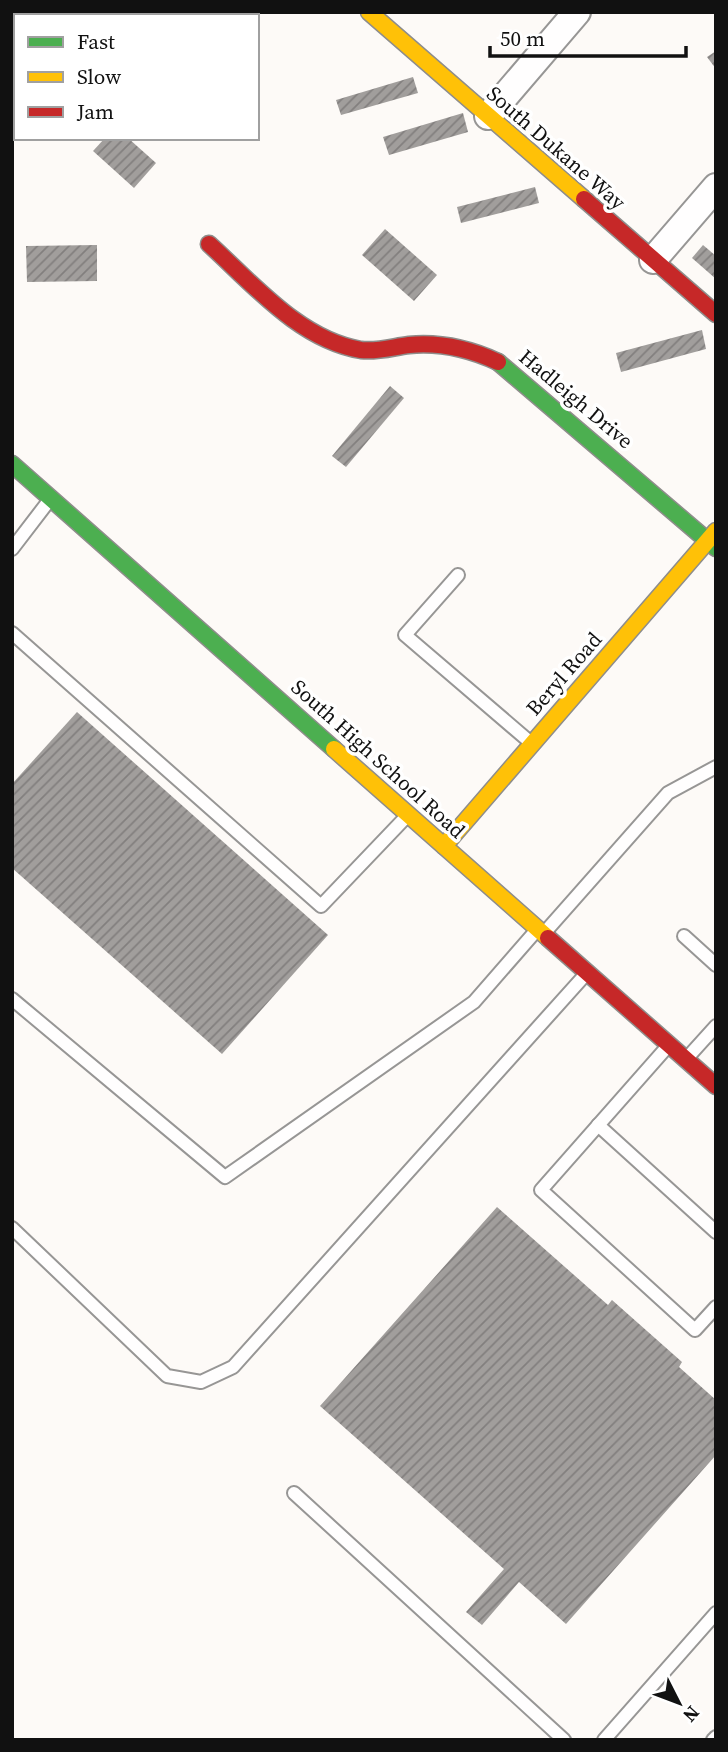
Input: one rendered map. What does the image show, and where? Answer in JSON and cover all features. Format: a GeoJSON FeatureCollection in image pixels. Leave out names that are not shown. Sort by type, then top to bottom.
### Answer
{"type":"FeatureCollection","features":[{"type":"Feature","properties":{"kind":"street","name":"South Dukane Way"},"geometry":{"type":"LineString","coordinates":[[369,12],[716,314]]}},
{"type":"Feature","properties":{"kind":"street"},"geometry":{"type":"LineString","coordinates":[[488,116],[577,12]]}},
{"type":"Feature","properties":{"kind":"street"},"geometry":{"type":"LineString","coordinates":[[653,260],[716,187]]}},
{"type":"Feature","properties":{"kind":"street","name":"Hadleigh Drive"},"geometry":{"type":"LineString","coordinates":[[209,244],[302,325],[331,342],[363,350],[440,344],[474,351],[503,365],[713,539]]}},
{"type":"Feature","properties":{"kind":"street","name":"South High School Road"},"geometry":{"type":"LineString","coordinates":[[12,464],[716,1086]]}},
{"type":"Feature","properties":{"kind":"street","name":"Beryl Road"},"geometry":{"type":"LineString","coordinates":[[444,846],[713,539]]}},
{"type":"Feature","properties":{"kind":"lane"},"geometry":{"type":"LineString","coordinates":[[12,549],[51,498]]}},
{"type":"Feature","properties":{"kind":"lane"},"geometry":{"type":"LineString","coordinates":[[458,575],[405,635],[532,744]]}},
{"type":"Feature","properties":{"kind":"lane"},"geometry":{"type":"LineString","coordinates":[[12,633],[321,906],[408,814]]}},
{"type":"Feature","properties":{"kind":"lane"},"geometry":{"type":"LineString","coordinates":[[12,999],[225,1177],[474,1002],[668,793],[716,767]]}},
{"type":"Feature","properties":{"kind":"lane"},"geometry":{"type":"LineString","coordinates":[[684,936],[716,965]]}},
{"type":"Feature","properties":{"kind":"lane"},"geometry":{"type":"LineString","coordinates":[[12,1228],[167,1376],[201,1382],[233,1367],[587,972]]}},
{"type":"Feature","properties":{"kind":"lane"},"geometry":{"type":"LineString","coordinates":[[686,1059],[716,1026]]}},
{"type":"Feature","properties":{"kind":"lane"},"geometry":{"type":"LineString","coordinates":[[670,1045],[541,1190],[695,1330],[716,1307]]}},
{"type":"Feature","properties":{"kind":"lane"},"geometry":{"type":"LineString","coordinates":[[598,1125],[716,1232]]}},
{"type":"Feature","properties":{"kind":"lane"},"geometry":{"type":"LineString","coordinates":[[294,1493],[564,1740]]}},
{"type":"Feature","properties":{"kind":"lane"},"geometry":{"type":"LineString","coordinates":[[604,1740],[716,1613]]}},
{"type":"Feature","properties":{"kind":"building"},"geometry":{"type":"Polygon","coordinates":[[[203,12],[238,12],[238,14],[203,12]]]}},
{"type":"Feature","properties":{"kind":"building"},"geometry":{"type":"Polygon","coordinates":[[[716,51],[716,69],[707,57],[716,51]]]}},
{"type":"Feature","properties":{"kind":"building"},"geometry":{"type":"Polygon","coordinates":[[[413,77],[418,93],[341,115],[336,100],[413,77]]]}},
{"type":"Feature","properties":{"kind":"building"},"geometry":{"type":"Polygon","coordinates":[[[463,113],[468,132],[389,155],[383,137],[463,113]]]}},
{"type":"Feature","properties":{"kind":"building"},"geometry":{"type":"Polygon","coordinates":[[[103,140],[130,140],[156,163],[134,188],[93,151],[103,140]]]}},
{"type":"Feature","properties":{"kind":"building"},"geometry":{"type":"Polygon","coordinates":[[[535,187],[539,203],[461,223],[457,207],[535,187]]]}},
{"type":"Feature","properties":{"kind":"building"},"geometry":{"type":"Polygon","coordinates":[[[385,229],[437,275],[414,301],[362,255],[385,229]]]}},
{"type":"Feature","properties":{"kind":"building"},"geometry":{"type":"Polygon","coordinates":[[[97,245],[97,281],[27,282],[26,246],[97,245]]]}},
{"type":"Feature","properties":{"kind":"building"},"geometry":{"type":"Polygon","coordinates":[[[703,245],[716,256],[716,279],[692,258],[703,245]]]}},
{"type":"Feature","properties":{"kind":"building"},"geometry":{"type":"Polygon","coordinates":[[[702,330],[706,349],[621,372],[616,353],[702,330]]]}},
{"type":"Feature","properties":{"kind":"building"},"geometry":{"type":"Polygon","coordinates":[[[390,386],[404,398],[346,467],[332,456],[390,386]]]}},
{"type":"Feature","properties":{"kind":"building"},"geometry":{"type":"Polygon","coordinates":[[[77,712],[328,935],[222,1054],[12,868],[12,784],[77,712]]]}},
{"type":"Feature","properties":{"kind":"building"},"geometry":{"type":"Polygon","coordinates":[[[497,1207],[608,1305],[612,1300],[682,1362],[679,1367],[716,1400],[716,1455],[566,1624],[519,1582],[482,1625],[466,1612],[504,1569],[320,1406],[497,1207]]]}},
{"type":"Feature","properties":{"kind":"traffic: fast"},"geometry":{"type":"LineString","coordinates":[[498,362],[716,548]]}},
{"type":"Feature","properties":{"kind":"traffic: fast"},"geometry":{"type":"LineString","coordinates":[[12,464],[334,749]]}},
{"type":"Feature","properties":{"kind":"traffic: slow"},"geometry":{"type":"LineString","coordinates":[[369,12],[584,199]]}},
{"type":"Feature","properties":{"kind":"traffic: slow"},"geometry":{"type":"LineString","coordinates":[[444,846],[716,531]]}},
{"type":"Feature","properties":{"kind":"traffic: slow"},"geometry":{"type":"LineString","coordinates":[[334,749],[548,938]]}},
{"type":"Feature","properties":{"kind":"traffic: jam"},"geometry":{"type":"LineString","coordinates":[[584,199],[716,314]]}},
{"type":"Feature","properties":{"kind":"traffic: jam"},"geometry":{"type":"LineString","coordinates":[[209,244],[298,323],[339,344],[361,350],[421,344],[443,346],[477,353],[498,362]]}},
{"type":"Feature","properties":{"kind":"traffic: jam"},"geometry":{"type":"LineString","coordinates":[[548,938],[716,1086]]}}]}
